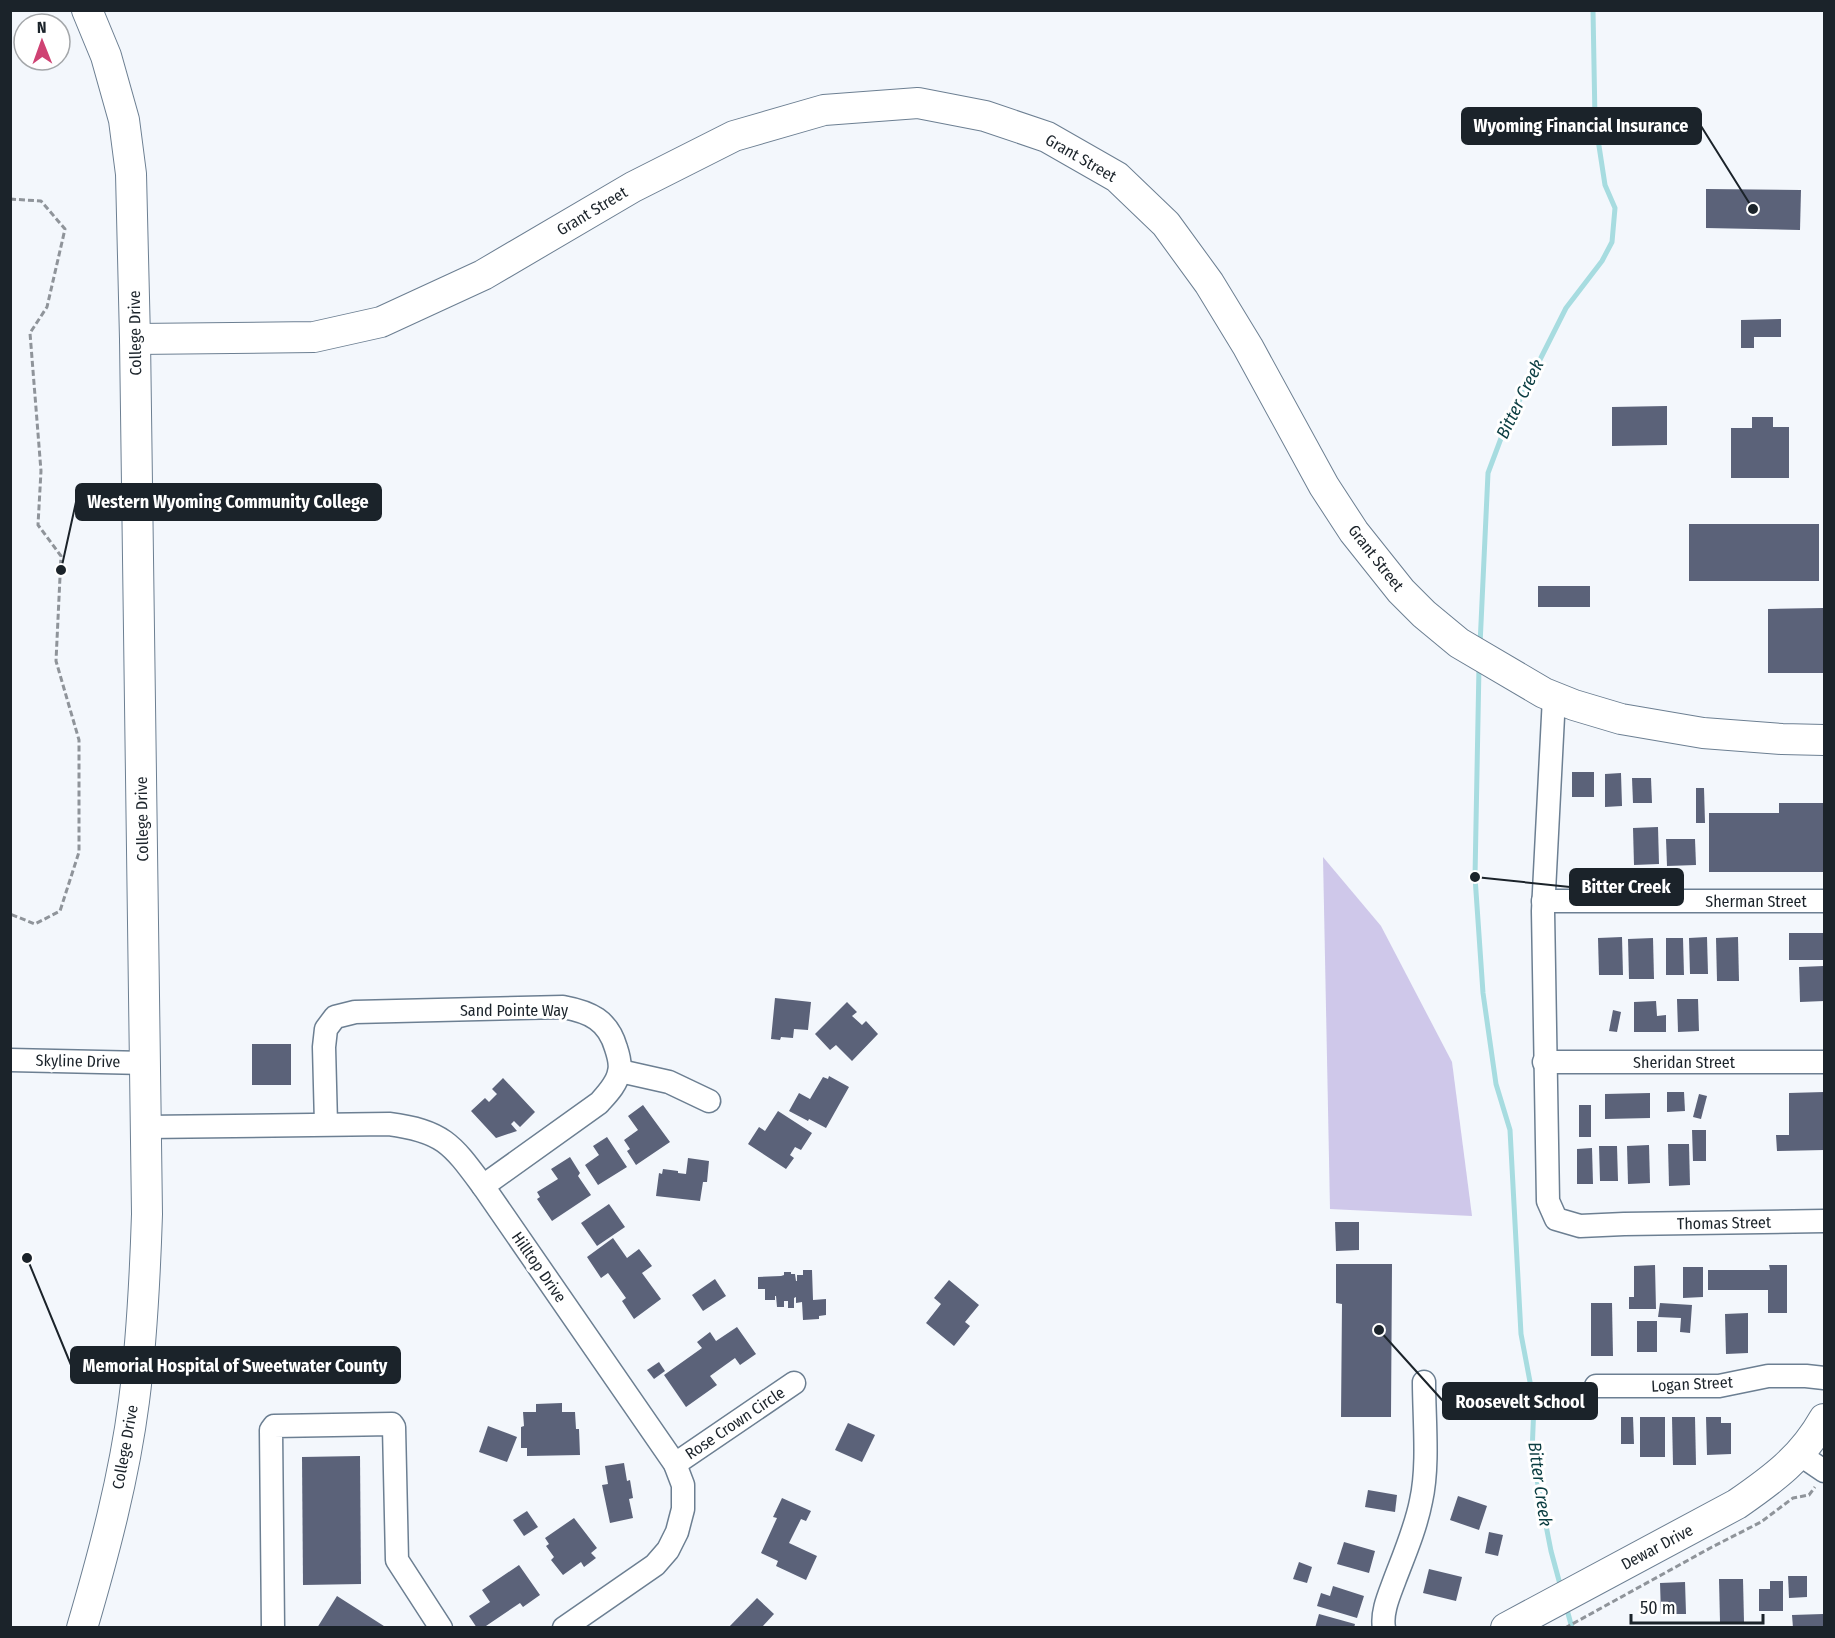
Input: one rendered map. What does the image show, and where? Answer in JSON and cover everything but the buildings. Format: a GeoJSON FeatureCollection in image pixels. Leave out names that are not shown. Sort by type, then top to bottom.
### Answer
{"type":"FeatureCollection","features":[{"type":"Feature","properties":{"kind":"main road","name":"College Drive"},"geometry":{"type":"LineString","coordinates":[[82,1628],[116,1504],[134,1402],[144,1303],[147,1214],[131,174],[124,120],[106,56],[87,10]]}},
{"type":"Feature","properties":{"kind":"main road","name":"Grant Street"},"geometry":{"type":"LineString","coordinates":[[135,339],[314,337],[381,322],[483,275],[633,187],[735,135],[824,110],[918,103],[985,116],[1047,137],[1117,177],[1166,224],[1209,283],[1248,347],[1324,486],[1354,532],[1401,591],[1459,643],[1549,695],[1621,719],[1703,733],[1782,740],[1824,740]]}},
{"type":"Feature","properties":{"kind":"main road","name":"Dewar Drive"},"geometry":{"type":"LineString","coordinates":[[1514,1623],[1737,1504],[1773,1480],[1799,1454],[1824,1419]]}},
{"type":"Feature","properties":{"kind":"street","name":"Thomas Street"},"geometry":{"type":"LineString","coordinates":[[1549,695],[1543,901],[1544,1062],[1548,1201],[1556,1219],[1580,1226],[1824,1221]]}},
{"type":"Feature","properties":{"kind":"street","name":"Sherman Street"},"geometry":{"type":"LineString","coordinates":[[1543,901],[1824,901]]}},
{"type":"Feature","properties":{"kind":"street","name":"Sand Pointe Way"},"geometry":{"type":"LineString","coordinates":[[326,1124],[324,1047],[326,1029],[335,1017],[355,1012],[563,1007],[581,1011],[599,1020],[612,1036],[618,1053],[620,1071]]}},
{"type":"Feature","properties":{"kind":"street","name":"Skyline Drive"},"geometry":{"type":"LineString","coordinates":[[10,1060],[145,1063]]}},
{"type":"Feature","properties":{"kind":"street","name":"Sheridan Street"},"geometry":{"type":"LineString","coordinates":[[1544,1062],[1824,1062]]}},
{"type":"Feature","properties":{"kind":"street"},"geometry":{"type":"LineString","coordinates":[[483,1186],[599,1103],[612,1088],[620,1071],[669,1083],[709,1101]]}},
{"type":"Feature","properties":{"kind":"street","name":"Hilltop Drive"},"geometry":{"type":"LineString","coordinates":[[145,1128],[389,1124],[414,1127],[441,1138],[458,1152],[675,1464],[683,1485],[683,1509],[677,1532],[668,1550],[655,1565],[564,1628]]}},
{"type":"Feature","properties":{"kind":"street","name":"Logan Street"},"geometry":{"type":"LineString","coordinates":[[1596,1386],[1719,1386],[1768,1376],[1824,1378]]}},
{"type":"Feature","properties":{"kind":"street"},"geometry":{"type":"LineString","coordinates":[[1384,1628],[1383,1621],[1390,1593],[1421,1501],[1424,1481],[1424,1382]]}},
{"type":"Feature","properties":{"kind":"street","name":"Rose Crown Circle"},"geometry":{"type":"LineString","coordinates":[[675,1464],[794,1383]]}},
{"type":"Feature","properties":{"kind":"street"},"geometry":{"type":"LineString","coordinates":[[273,1628],[271,1430],[274,1426],[392,1424],[394,1427],[397,1560],[441,1628]]}},
{"type":"Feature","properties":{"kind":"street"},"geometry":{"type":"LineString","coordinates":[[1799,1454],[1822,1477]]}},
{"type":"Feature","properties":{"kind":"path"},"geometry":{"type":"LineString","coordinates":[[10,199],[41,201],[65,229],[47,306],[30,333],[41,471],[38,525],[61,556],[56,661],[79,740],[79,852],[60,911],[36,924],[10,914]]}},
{"type":"Feature","properties":{"kind":"path"},"geometry":{"type":"LineString","coordinates":[[1565,1628],[1761,1522],[1793,1498],[1809,1495],[1822,1477]]}},
{"type":"Feature","properties":{"kind":"shaded area"},"geometry":{"type":"Polygon","coordinates":[[[1323,857],[1381,926],[1452,1062],[1472,1216],[1330,1209],[1323,857]]]}},
{"type":"Feature","properties":{"kind":"waterway","name":"Bitter Creek"},"geometry":{"type":"LineString","coordinates":[[1480,645],[1488,473],[1503,433],[1566,308],[1602,261],[1612,242],[1615,208],[1605,185],[1595,120],[1593,10]]}},
{"type":"Feature","properties":{"kind":"waterway","name":"Bitter Creek"},"geometry":{"type":"LineString","coordinates":[[1479,666],[1475,877],[1483,993],[1496,1084],[1510,1130],[1521,1334],[1534,1403],[1532,1454],[1551,1551],[1561,1588]]}},
{"type":"Feature","properties":{"kind":"waterway","name":"Bitter Creek"},"geometry":{"type":"LineString","coordinates":[[1566,1606],[1572,1628]]}},
{"type":"Feature","properties":{"kind":"place","name":"Wyoming Financial Insurance"},"geometry":{"type":"Point","coordinates":[1753,209]}},
{"type":"Feature","properties":{"kind":"place","name":"Western Wyoming Community College"},"geometry":{"type":"Point","coordinates":[61,570]}},
{"type":"Feature","properties":{"kind":"place","name":"Bitter Creek"},"geometry":{"type":"Point","coordinates":[1475,877]}},
{"type":"Feature","properties":{"kind":"place","name":"Memorial Hospital of Sweetwater County"},"geometry":{"type":"Point","coordinates":[27,1258]}},
{"type":"Feature","properties":{"kind":"place","name":"Roosevelt School"},"geometry":{"type":"Point","coordinates":[1379,1330]}}]}
